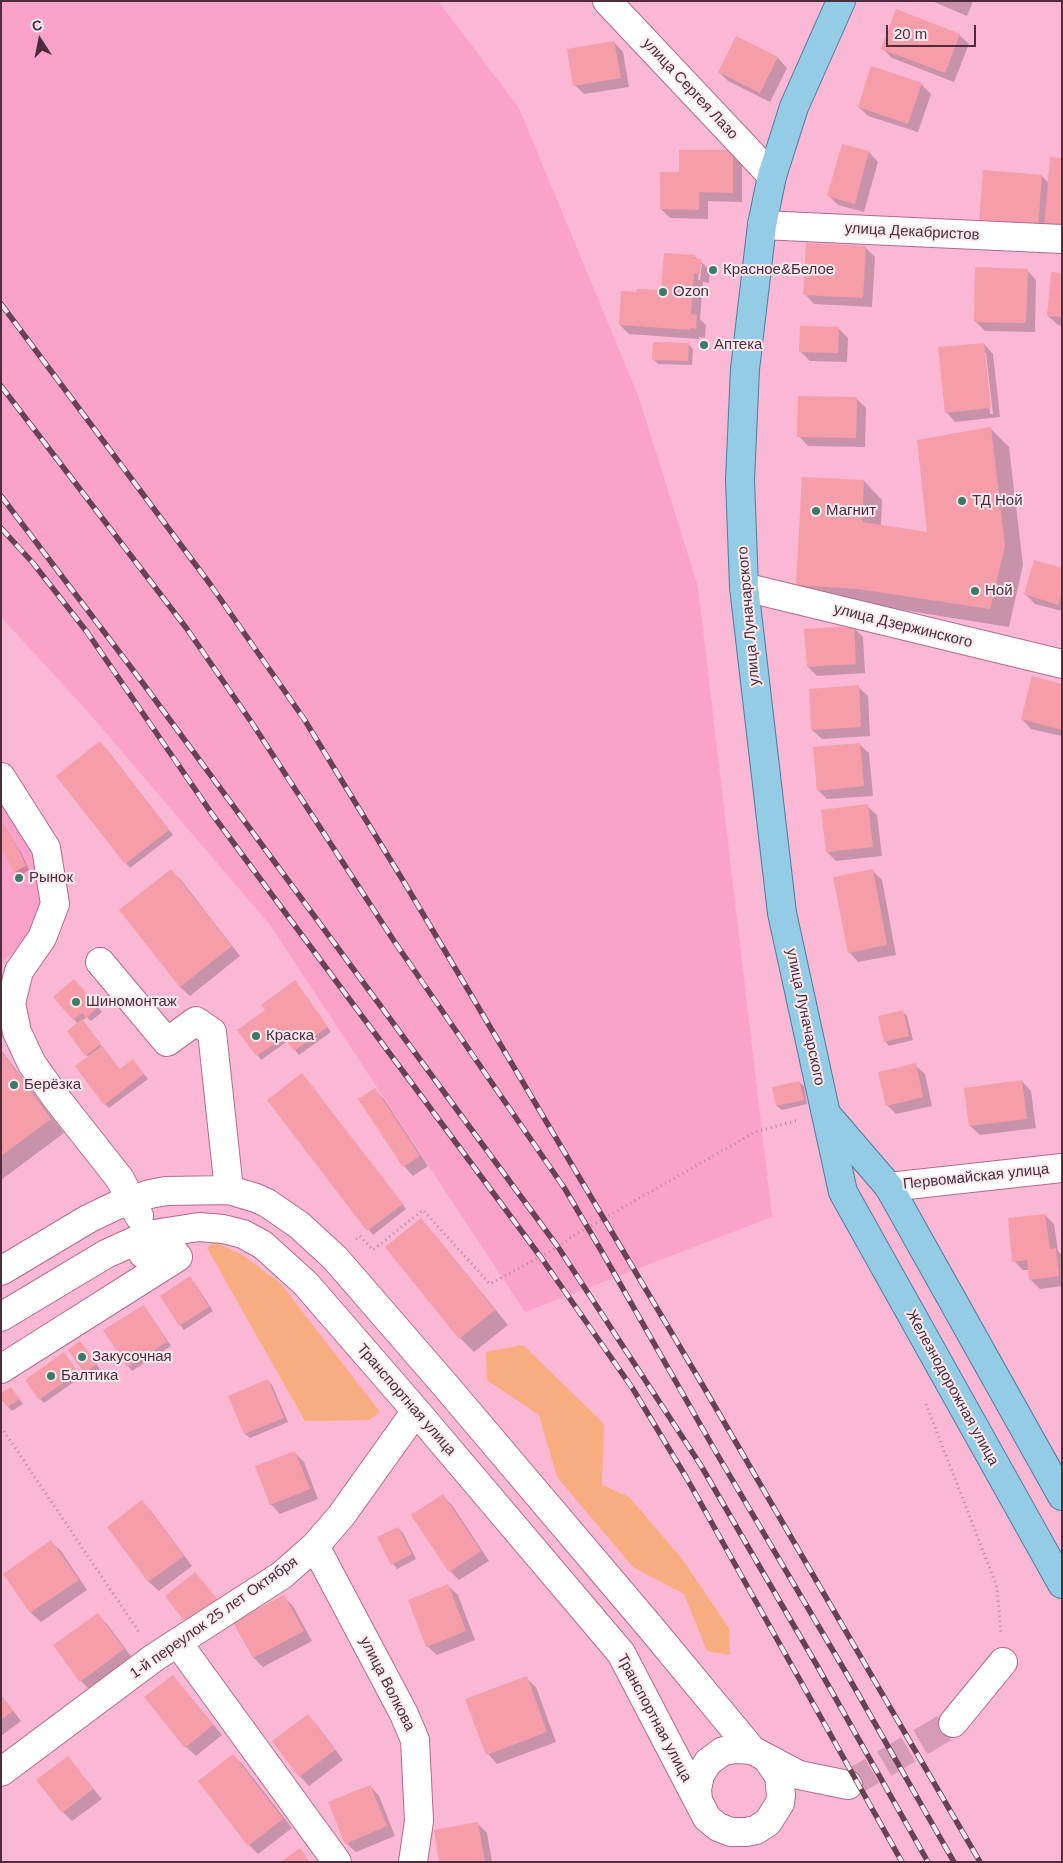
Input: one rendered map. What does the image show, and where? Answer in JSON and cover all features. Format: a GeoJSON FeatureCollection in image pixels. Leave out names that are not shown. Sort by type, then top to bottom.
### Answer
{"type":"FeatureCollection","features":[{"type":"Feature","properties":{"kind":"main road","name":"улица Луначарского"},"geometry":{"type":"LineString","coordinates":[[841,1],[794,107],[772,176],[762,225],[745,369],[740,480],[744,587],[782,914],[843,1192]]}},
{"type":"Feature","properties":{"kind":"main road"},"geometry":{"type":"LineString","coordinates":[[826,1113],[889,1186],[1062,1496]]}},
{"type":"Feature","properties":{"kind":"main road"},"geometry":{"type":"LineString","coordinates":[[843,1192],[889,1186]]}},
{"type":"Feature","properties":{"kind":"main road","name":"Железнодорожная улица"},"geometry":{"type":"LineString","coordinates":[[843,1192],[1062,1584]]}},
{"type":"Feature","properties":{"kind":"street","name":"улица Сергея Лазо"},"geometry":{"type":"LineString","coordinates":[[607,1],[772,176]]}},
{"type":"Feature","properties":{"kind":"street","name":"улица Декабристов"},"geometry":{"type":"LineString","coordinates":[[762,225],[1062,239]]}},
{"type":"Feature","properties":{"kind":"street","name":"улица Дзержинского"},"geometry":{"type":"LineString","coordinates":[[744,587],[1062,664]]}},
{"type":"Feature","properties":{"kind":"street"},"geometry":{"type":"LineString","coordinates":[[1,777],[46,848],[55,904],[42,938],[19,971],[12,1003],[17,1032],[32,1064],[120,1179],[148,1235]]}},
{"type":"Feature","properties":{"kind":"street"},"geometry":{"type":"LineString","coordinates":[[100,962],[167,1042],[196,1021],[212,1032],[229,1190]]}},
{"type":"Feature","properties":{"kind":"street","name":"Первомайская улица"},"geometry":{"type":"LineString","coordinates":[[889,1186],[1062,1168]]}},
{"type":"Feature","properties":{"kind":"street","name":"Транспортная улица"},"geometry":{"type":"LineString","coordinates":[[1,1271],[88,1219],[117,1205],[166,1191],[229,1190],[256,1198],[286,1214],[335,1258],[779,1776],[780,1803],[773,1816],[756,1830],[746,1832],[731,1832],[718,1827],[707,1818],[621,1653],[416,1410],[306,1284],[263,1245],[243,1234],[223,1229],[198,1227],[148,1235],[106,1254],[1,1316]]}},
{"type":"Feature","properties":{"kind":"street"},"geometry":{"type":"LineString","coordinates":[[1,1334],[165,1241],[178,1257],[1,1369]]}},
{"type":"Feature","properties":{"kind":"street","name":"1-й переулок 25 лет Октября"},"geometry":{"type":"LineString","coordinates":[[1,1772],[166,1650],[282,1575],[315,1546],[341,1516],[416,1410]]}},
{"type":"Feature","properties":{"kind":"street","name":"улица Волкова"},"geometry":{"type":"LineString","coordinates":[[315,1546],[404,1714],[415,1740],[419,1821],[414,1862]]}},
{"type":"Feature","properties":{"kind":"street"},"geometry":{"type":"LineString","coordinates":[[166,1650],[337,1862]]}},
{"type":"Feature","properties":{"kind":"street"},"geometry":{"type":"LineString","coordinates":[[952,1723],[1003,1662]]}},
{"type":"Feature","properties":{"kind":"street","name":"Транспортная улица"},"geometry":{"type":"LineString","coordinates":[[698,1800],[697,1789],[700,1775],[708,1762],[722,1751],[737,1748],[760,1755]]}},
{"type":"Feature","properties":{"kind":"street"},"geometry":{"type":"LineString","coordinates":[[760,1755],[799,1775],[848,1785]]}},
{"type":"Feature","properties":{"kind":"path"},"geometry":{"type":"LineString","coordinates":[[335,1258],[360,1236],[374,1250],[423,1210],[490,1284],[558,1247],[573,1236],[755,1132],[826,1113]]}},
{"type":"Feature","properties":{"kind":"path"},"geometry":{"type":"LineString","coordinates":[[926,1403],[997,1587],[1003,1662]]}},
{"type":"Feature","properties":{"kind":"path"},"geometry":{"type":"LineString","coordinates":[[1,1427],[166,1650]]}},
{"type":"Feature","properties":{"kind":"shaded area"},"geometry":{"type":"Polygon","coordinates":[[[1,1],[438,1],[519,108],[639,398],[698,587],[772,1217],[525,1312],[270,925],[89,713],[1,617],[1,1]]]}},
{"type":"Feature","properties":{"kind":"shaded area","name":"Рынок"},"geometry":{"type":"Polygon","coordinates":[[[1,798],[34,852],[40,903],[30,931],[12,954],[1,963],[1,798]]]}},
{"type":"Feature","properties":{"kind":"shaded area"},"geometry":{"type":"Polygon","coordinates":[[[215,1242],[244,1256],[281,1284],[380,1412],[369,1420],[305,1421],[207,1248],[215,1242]]]}},
{"type":"Feature","properties":{"kind":"shaded area"},"geometry":{"type":"Polygon","coordinates":[[[523,1345],[604,1424],[602,1485],[629,1497],[683,1560],[729,1628],[730,1655],[707,1651],[684,1594],[633,1567],[557,1477],[539,1415],[487,1380],[486,1352],[523,1345]]]}},
{"type":"Feature","properties":{"kind":"building"},"geometry":{"type":"Polygon","coordinates":[[[896,9],[960,34],[945,73],[881,49],[896,9]]]}},
{"type":"Feature","properties":{"kind":"building"},"geometry":{"type":"Polygon","coordinates":[[[736,36],[778,57],[760,93],[718,72],[736,36]]]}},
{"type":"Feature","properties":{"kind":"building"},"geometry":{"type":"Polygon","coordinates":[[[614,41],[621,78],[573,86],[567,49],[614,41]]]}},
{"type":"Feature","properties":{"kind":"building"},"geometry":{"type":"Polygon","coordinates":[[[871,66],[922,83],[908,124],[858,107],[871,66]]]}},
{"type":"Feature","properties":{"kind":"building"},"geometry":{"type":"Polygon","coordinates":[[[842,144],[869,151],[855,204],[827,196],[842,144]]]}},
{"type":"Feature","properties":{"kind":"building"},"geometry":{"type":"Polygon","coordinates":[[[679,150],[733,150],[733,193],[699,192],[699,210],[660,209],[660,172],[679,172],[679,150]]]}},
{"type":"Feature","properties":{"kind":"building"},"geometry":{"type":"Polygon","coordinates":[[[1050,157],[1062,158],[1062,229],[1044,228],[1050,157]]]}},
{"type":"Feature","properties":{"kind":"building"},"geometry":{"type":"Polygon","coordinates":[[[983,170],[1042,175],[1038,228],[979,223],[983,170]]]}},
{"type":"Feature","properties":{"kind":"building"},"geometry":{"type":"Polygon","coordinates":[[[806,243],[866,246],[863,298],[803,295],[806,243]]]}},
{"type":"Feature","properties":{"kind":"building"},"geometry":{"type":"Polygon","coordinates":[[[664,253],[695,255],[694,258],[701,259],[700,274],[694,273],[691,314],[697,315],[696,329],[619,325],[621,291],[636,292],[637,289],[661,290],[664,253]]]}},
{"type":"Feature","properties":{"kind":"building"},"geometry":{"type":"Polygon","coordinates":[[[975,267],[1028,269],[1026,323],[974,322],[975,267]]]}},
{"type":"Feature","properties":{"kind":"building"},"geometry":{"type":"Polygon","coordinates":[[[1051,272],[1062,273],[1062,317],[1047,316],[1051,272]]]}},
{"type":"Feature","properties":{"kind":"building"},"geometry":{"type":"Polygon","coordinates":[[[800,326],[839,327],[838,353],[799,352],[800,326]]]}},
{"type":"Feature","properties":{"kind":"building"},"geometry":{"type":"Polygon","coordinates":[[[653,342],[689,343],[688,361],[652,360],[653,342]]]}},
{"type":"Feature","properties":{"kind":"building"},"geometry":{"type":"Polygon","coordinates":[[[984,343],[991,408],[945,413],[938,347],[984,343]]]}},
{"type":"Feature","properties":{"kind":"building"},"geometry":{"type":"Polygon","coordinates":[[[798,396],[857,397],[856,438],[797,437],[798,396]]]}},
{"type":"Feature","properties":{"kind":"building","name":"ТД Ной"},"geometry":{"type":"Polygon","coordinates":[[[991,427],[1005,546],[990,609],[858,589],[796,585],[802,477],[864,480],[862,522],[927,532],[917,440],[991,427]]]}},
{"type":"Feature","properties":{"kind":"building"},"geometry":{"type":"Polygon","coordinates":[[[1034,560],[1062,568],[1062,593],[1058,605],[1024,594],[1034,560]]]}},
{"type":"Feature","properties":{"kind":"building"},"geometry":{"type":"Polygon","coordinates":[[[854,626],[856,664],[807,667],[804,629],[854,626]]]}},
{"type":"Feature","properties":{"kind":"building"},"geometry":{"type":"Polygon","coordinates":[[[1032,676],[1062,684],[1062,730],[1021,719],[1032,676]]]}},
{"type":"Feature","properties":{"kind":"building"},"geometry":{"type":"Polygon","coordinates":[[[859,685],[861,727],[811,730],[809,689],[859,685]]]}},
{"type":"Feature","properties":{"kind":"building"},"geometry":{"type":"Polygon","coordinates":[[[100,741],[169,830],[125,864],[56,776],[100,741]]]}},
{"type":"Feature","properties":{"kind":"building"},"geometry":{"type":"Polygon","coordinates":[[[860,743],[864,786],[817,791],[813,747],[860,743]]]}},
{"type":"Feature","properties":{"kind":"building"},"geometry":{"type":"Polygon","coordinates":[[[868,804],[873,847],[826,852],[821,810],[868,804]]]}},
{"type":"Feature","properties":{"kind":"building"},"geometry":{"type":"Polygon","coordinates":[[[1,821],[17,846],[26,866],[14,872],[1,848],[1,821]]]}},
{"type":"Feature","properties":{"kind":"building"},"geometry":{"type":"Polygon","coordinates":[[[171,869],[232,946],[180,987],[119,910],[171,869]]]}},
{"type":"Feature","properties":{"kind":"building"},"geometry":{"type":"Polygon","coordinates":[[[873,869],[887,945],[848,953],[833,877],[873,869]]]}},
{"type":"Feature","properties":{"kind":"building","name":"Шиномонтаж"},"geometry":{"type":"Polygon","coordinates":[[[74,979],[98,1007],[86,1018],[82,1013],[73,1020],[53,997],[74,979]]]}},
{"type":"Feature","properties":{"kind":"building"},"geometry":{"type":"Polygon","coordinates":[[[295,980],[328,1027],[294,1051],[284,1037],[256,1056],[237,1030],[265,1010],[261,1005],[295,980]]]}},
{"type":"Feature","properties":{"kind":"building"},"geometry":{"type":"Polygon","coordinates":[[[903,1010],[909,1036],[884,1042],[878,1016],[903,1010]]]}},
{"type":"Feature","properties":{"kind":"building"},"geometry":{"type":"Polygon","coordinates":[[[82,1019],[101,1044],[85,1056],[67,1031],[82,1019]]]}},
{"type":"Feature","properties":{"kind":"building"},"geometry":{"type":"Polygon","coordinates":[[[102,1046],[120,1069],[133,1059],[144,1074],[104,1105],[75,1066],[102,1046]]]}},
{"type":"Feature","properties":{"kind":"building","name":"Берёзка"},"geometry":{"type":"Polygon","coordinates":[[[1,1051],[51,1119],[1,1156],[1,1051]]]}},
{"type":"Feature","properties":{"kind":"building"},"geometry":{"type":"Polygon","coordinates":[[[916,1063],[923,1097],[886,1106],[878,1072],[916,1063]]]}},
{"type":"Feature","properties":{"kind":"building"},"geometry":{"type":"Polygon","coordinates":[[[302,1073],[403,1204],[367,1231],[267,1100],[302,1073]]]}},
{"type":"Feature","properties":{"kind":"building"},"geometry":{"type":"Polygon","coordinates":[[[1022,1080],[1027,1119],[969,1126],[964,1088],[1022,1080]]]}},
{"type":"Feature","properties":{"kind":"building"},"geometry":{"type":"Polygon","coordinates":[[[799,1081],[804,1100],[776,1106],[772,1087],[799,1081]]]}},
{"type":"Feature","properties":{"kind":"building"},"geometry":{"type":"Polygon","coordinates":[[[375,1088],[420,1156],[403,1167],[358,1099],[375,1088]]]}},
{"type":"Feature","properties":{"kind":"building"},"geometry":{"type":"Polygon","coordinates":[[[1045,1214],[1050,1249],[1056,1248],[1059,1276],[1029,1280],[1027,1260],[1012,1262],[1008,1218],[1045,1214]]]}},
{"type":"Feature","properties":{"kind":"building"},"geometry":{"type":"Polygon","coordinates":[[[421,1218],[495,1310],[459,1339],[385,1247],[421,1218]]]}},
{"type":"Feature","properties":{"kind":"building"},"geometry":{"type":"Polygon","coordinates":[[[190,1276],[209,1307],[179,1326],[160,1296],[190,1276]]]}},
{"type":"Feature","properties":{"kind":"building"},"geometry":{"type":"Polygon","coordinates":[[[144,1305],[167,1342],[127,1367],[103,1330],[144,1305]]]}},
{"type":"Feature","properties":{"kind":"building","name":"Закусочная"},"geometry":{"type":"Polygon","coordinates":[[[80,1341],[97,1364],[84,1373],[68,1350],[80,1341]]]}},
{"type":"Feature","properties":{"kind":"building","name":"Балтика"},"geometry":{"type":"Polygon","coordinates":[[[64,1352],[78,1372],[39,1400],[25,1380],[64,1352]]]}},
{"type":"Feature","properties":{"kind":"building"},"geometry":{"type":"Polygon","coordinates":[[[268,1379],[284,1418],[244,1434],[228,1396],[268,1379]]]}},
{"type":"Feature","properties":{"kind":"building"},"geometry":{"type":"Polygon","coordinates":[[[11,1387],[20,1399],[7,1407],[1,1399],[1,1393],[11,1387]]]}},
{"type":"Feature","properties":{"kind":"building"},"geometry":{"type":"Polygon","coordinates":[[[295,1451],[310,1489],[270,1505],[255,1466],[295,1451]]]}},
{"type":"Feature","properties":{"kind":"building"},"geometry":{"type":"Polygon","coordinates":[[[443,1494],[481,1551],[449,1572],[411,1515],[443,1494]]]}},
{"type":"Feature","properties":{"kind":"building"},"geometry":{"type":"Polygon","coordinates":[[[142,1500],[184,1556],[148,1582],[107,1527],[142,1500]]]}},
{"type":"Feature","properties":{"kind":"building"},"geometry":{"type":"Polygon","coordinates":[[[398,1527],[412,1554],[391,1565],[377,1537],[398,1527]]]}},
{"type":"Feature","properties":{"kind":"building"},"geometry":{"type":"Polygon","coordinates":[[[51,1540],[79,1580],[30,1613],[3,1574],[51,1540]]]}},
{"type":"Feature","properties":{"kind":"building"},"geometry":{"type":"Polygon","coordinates":[[[195,1572],[220,1602],[189,1627],[165,1596],[195,1572]]]}},
{"type":"Feature","properties":{"kind":"building"},"geometry":{"type":"Polygon","coordinates":[[[448,1584],[466,1631],[426,1647],[408,1600],[448,1584]]]}},
{"type":"Feature","properties":{"kind":"building"},"geometry":{"type":"Polygon","coordinates":[[[284,1595],[304,1631],[253,1658],[233,1622],[284,1595]]]}},
{"type":"Feature","properties":{"kind":"building"},"geometry":{"type":"Polygon","coordinates":[[[98,1613],[124,1649],[80,1682],[53,1645],[98,1613]]]}},
{"type":"Feature","properties":{"kind":"building"},"geometry":{"type":"Polygon","coordinates":[[[173,1675],[213,1725],[185,1748],[144,1697],[173,1675]]]}},
{"type":"Feature","properties":{"kind":"building"},"geometry":{"type":"Polygon","coordinates":[[[527,1676],[547,1732],[486,1755],[465,1699],[527,1676]]]}},
{"type":"Feature","properties":{"kind":"building"},"geometry":{"type":"Polygon","coordinates":[[[1,1696],[13,1711],[1,1720],[1,1696]]]}},
{"type":"Feature","properties":{"kind":"building"},"geometry":{"type":"Polygon","coordinates":[[[308,1714],[335,1750],[299,1777],[272,1741],[308,1714]]]}},
{"type":"Feature","properties":{"kind":"building"},"geometry":{"type":"Polygon","coordinates":[[[233,1754],[283,1819],[248,1846],[198,1781],[233,1754]]]}},
{"type":"Feature","properties":{"kind":"building"},"geometry":{"type":"Polygon","coordinates":[[[68,1756],[93,1789],[62,1813],[36,1780],[68,1756]]]}},
{"type":"Feature","properties":{"kind":"building"},"geometry":{"type":"Polygon","coordinates":[[[370,1785],[387,1826],[345,1844],[328,1802],[370,1785]]]}},
{"type":"Feature","properties":{"kind":"building"},"geometry":{"type":"Polygon","coordinates":[[[478,1822],[485,1862],[439,1862],[434,1830],[478,1822]]]}},
{"type":"Feature","properties":{"kind":"building"},"geometry":{"type":"Polygon","coordinates":[[[300,1848],[310,1862],[281,1862],[300,1848]]]}},
{"type":"Feature","properties":{"kind":"tunnel"},"geometry":{"type":"LineString","coordinates":[[848,1785],[953,1723]]}},
{"type":"Feature","properties":{"kind":"railway"},"geometry":{"type":"LineString","coordinates":[[1,304],[210,584],[304,719],[407,887],[699,1379],[980,1862]]}},
{"type":"Feature","properties":{"kind":"railway"},"geometry":{"type":"LineString","coordinates":[[1,386],[187,629],[252,723],[394,941],[565,1189],[954,1862]]}},
{"type":"Feature","properties":{"kind":"railway"},"geometry":{"type":"LineString","coordinates":[[1,496],[142,682],[558,1247],[700,1464],[928,1862]]}},
{"type":"Feature","properties":{"kind":"railway"},"geometry":{"type":"LineString","coordinates":[[1,528],[33,563],[87,632],[212,814],[540,1256],[633,1389],[686,1477],[902,1862]]}},
{"type":"Feature","properties":{"kind":"place","name":"Красное&Белое"},"geometry":{"type":"Point","coordinates":[713,270]}},
{"type":"Feature","properties":{"kind":"place","name":"Ozon"},"geometry":{"type":"Point","coordinates":[663,292]}},
{"type":"Feature","properties":{"kind":"place","name":"Аптека"},"geometry":{"type":"Point","coordinates":[704,345]}},
{"type":"Feature","properties":{"kind":"place","name":"ТД Ной"},"geometry":{"type":"Point","coordinates":[962,501]}},
{"type":"Feature","properties":{"kind":"place","name":"Магнит"},"geometry":{"type":"Point","coordinates":[816,511]}},
{"type":"Feature","properties":{"kind":"place","name":"Ной"},"geometry":{"type":"Point","coordinates":[975,591]}},
{"type":"Feature","properties":{"kind":"place","name":"Рынок"},"geometry":{"type":"Point","coordinates":[19,878]}},
{"type":"Feature","properties":{"kind":"place","name":"Шиномонтаж"},"geometry":{"type":"Point","coordinates":[76,1002]}},
{"type":"Feature","properties":{"kind":"place","name":"Краска"},"geometry":{"type":"Point","coordinates":[256,1036]}},
{"type":"Feature","properties":{"kind":"place","name":"Берёзка"},"geometry":{"type":"Point","coordinates":[14,1085]}},
{"type":"Feature","properties":{"kind":"place","name":"Закусочная"},"geometry":{"type":"Point","coordinates":[82,1357]}},
{"type":"Feature","properties":{"kind":"place","name":"Балтика"},"geometry":{"type":"Point","coordinates":[51,1376]}}]}
